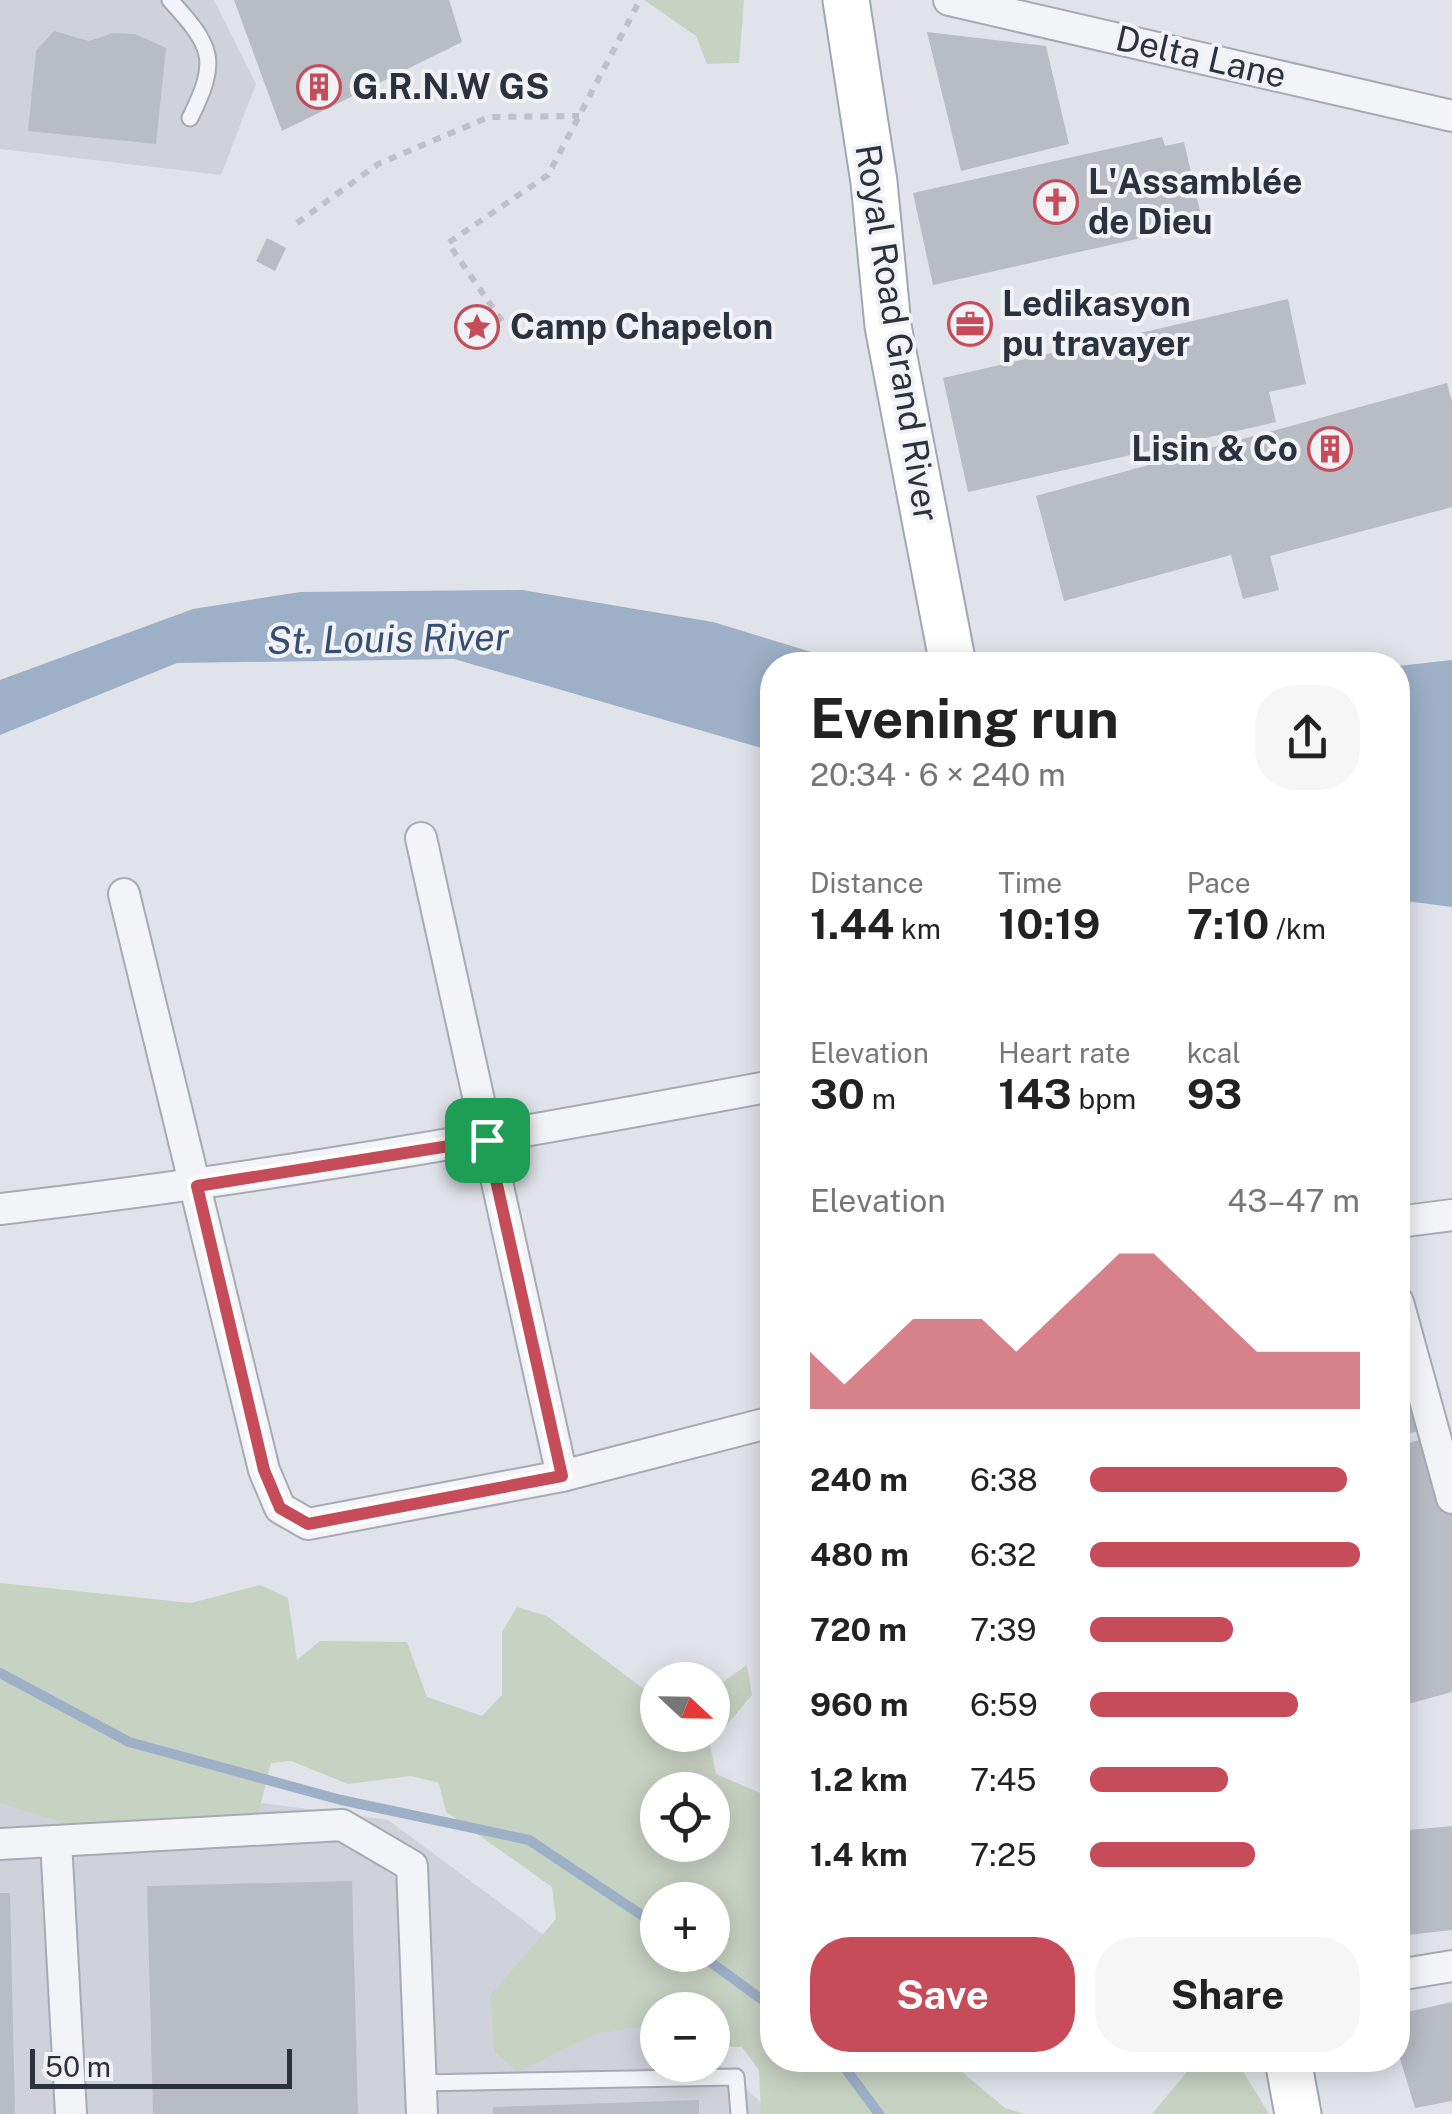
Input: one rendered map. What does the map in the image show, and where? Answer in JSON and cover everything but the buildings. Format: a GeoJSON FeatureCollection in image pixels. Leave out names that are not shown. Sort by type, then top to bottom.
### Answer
{"type":"FeatureCollection","features":[{"type":"Feature","properties":{"kind":"main road"},"geometry":{"type":"LineString","coordinates":[[830,0],[853,44]]}},
{"type":"Feature","properties":{"kind":"main road","name":"Royal Road Grand River"},"geometry":{"type":"LineString","coordinates":[[846,0],[874,182],[888,326],[951,652]]}},
{"type":"Feature","properties":{"kind":"main road"},"geometry":{"type":"LineString","coordinates":[[1290,2072],[1298,2114]]}},
{"type":"Feature","properties":{"kind":"street","name":"Delta Lane"},"geometry":{"type":"LineString","coordinates":[[949,0],[1452,116]]}},
{"type":"Feature","properties":{"kind":"street"},"geometry":{"type":"LineString","coordinates":[[421,838],[562,1476]]}},
{"type":"Feature","properties":{"kind":"street"},"geometry":{"type":"LineString","coordinates":[[124,894],[264,1470],[280,1508],[308,1524],[562,1476],[760,1425]]}},
{"type":"Feature","properties":{"kind":"street"},"geometry":{"type":"LineString","coordinates":[[0,1209],[197,1186],[487,1140],[760,1088]]}},
{"type":"Feature","properties":{"kind":"street"},"geometry":{"type":"LineString","coordinates":[[1410,1220],[1452,1215]]}},
{"type":"Feature","properties":{"kind":"street"},"geometry":{"type":"LineString","coordinates":[[1410,1346],[1452,1498]]}},
{"type":"Feature","properties":{"kind":"street"},"geometry":{"type":"LineString","coordinates":[[0,1844],[342,1825],[412,1866],[422,2114]]}},
{"type":"Feature","properties":{"kind":"street"},"geometry":{"type":"LineString","coordinates":[[56,1840],[70,2114]]}},
{"type":"Feature","properties":{"kind":"street"},"geometry":{"type":"LineString","coordinates":[[1410,1972],[1452,1966]]}},
{"type":"Feature","properties":{"kind":"lane"},"geometry":{"type":"LineString","coordinates":[[170,0],[195,28],[210,61],[208,82],[190,118]]}},
{"type":"Feature","properties":{"kind":"lane"},"geometry":{"type":"LineString","coordinates":[[421,2083],[736,2077],[739,2114]]}},
{"type":"Feature","properties":{"kind":"path"},"geometry":{"type":"LineString","coordinates":[[502,321],[448,243],[548,174],[640,0]]}},
{"type":"Feature","properties":{"kind":"path"},"geometry":{"type":"LineString","coordinates":[[297,223],[378,164],[489,116],[579,116]]}},
{"type":"Feature","properties":{"kind":"shaded area"},"geometry":{"type":"Polygon","coordinates":[[[0,0],[214,0],[256,84],[221,175],[0,149],[0,0]]]}},
{"type":"Feature","properties":{"kind":"shaded area"},"geometry":{"type":"Polygon","coordinates":[[[0,1767],[388,1820],[640,2006],[640,2082],[730,2082],[730,2075],[774,2114],[0,2114],[0,1767]]]}},
{"type":"Feature","properties":{"kind":"green space"},"geometry":{"type":"Polygon","coordinates":[[[644,0],[744,0],[739,63],[707,64],[696,36],[644,0]]]}},
{"type":"Feature","properties":{"kind":"green space"},"geometry":{"type":"Polygon","coordinates":[[[0,1583],[191,1603],[260,1585],[288,1598],[297,1660],[320,1641],[407,1642],[427,1697],[482,1716],[502,1695],[502,1632],[517,1607],[547,1616],[640,1686],[640,1752],[711,1752],[716,1772],[640,1772],[640,1862],[730,1862],[730,1780],[760,1793],[760,2072],[962,2072],[1005,2108],[1024,2114],[761,2114],[759,2070],[742,2047],[730,2047],[730,1992],[640,1992],[640,2027],[597,2033],[518,2072],[495,2052],[490,1996],[556,1919],[552,1887],[446,1812],[439,1783],[411,1776],[348,1784],[291,1761],[271,1763],[256,1822],[64,1823],[0,1803],[0,1583]]]}},
{"type":"Feature","properties":{"kind":"green space"},"geometry":{"type":"Polygon","coordinates":[[[747,1665],[752,1695],[730,1721],[730,1677],[747,1665]]]}},
{"type":"Feature","properties":{"kind":"green space"},"geometry":{"type":"Polygon","coordinates":[[[1187,2072],[1243,2072],[1269,2114],[1152,2114],[1187,2072]]]}},
{"type":"Feature","properties":{"kind":"water","name":"St. Louis River"},"geometry":{"type":"Polygon","coordinates":[[[522,590],[713,622],[811,652],[760,652],[760,748],[454,659],[177,663],[0,735],[0,680],[193,609],[300,592],[522,590]]]}},
{"type":"Feature","properties":{"kind":"water"},"geometry":{"type":"Polygon","coordinates":[[[1452,660],[1452,907],[1410,902],[1410,665],[1452,660]]]}},
{"type":"Feature","properties":{"kind":"waterway"},"geometry":{"type":"LineString","coordinates":[[0,1673],[129,1742],[341,1800],[529,1840],[640,1914]]}},
{"type":"Feature","properties":{"kind":"waterway"},"geometry":{"type":"LineString","coordinates":[[724,1972],[760,1998]]}},
{"type":"Feature","properties":{"kind":"waterway"},"geometry":{"type":"LineString","coordinates":[[848,2072],[879,2114]]}},
{"type":"Feature","properties":{"kind":"place","name":"G.R.N.W GS"},"geometry":{"type":"Point","coordinates":[319,87]}},
{"type":"Feature","properties":{"kind":"place","name":"L'Assamblée de Dieu"},"geometry":{"type":"Point","coordinates":[1056,202]}},
{"type":"Feature","properties":{"kind":"place","name":"Ledikasyon pu travayer"},"geometry":{"type":"Point","coordinates":[970,324]}},
{"type":"Feature","properties":{"kind":"place","name":"Camp Chapelon"},"geometry":{"type":"Point","coordinates":[477,327]}},
{"type":"Feature","properties":{"kind":"place","name":"Lisin & Co"},"geometry":{"type":"Point","coordinates":[1330,449]}},
{"type":"Feature","properties":{"kind":"route"},"geometry":{"type":"LineString","coordinates":[[487,1140],[562,1476],[308,1524],[280,1508],[264,1470],[197,1186],[487,1140]]}}]}
